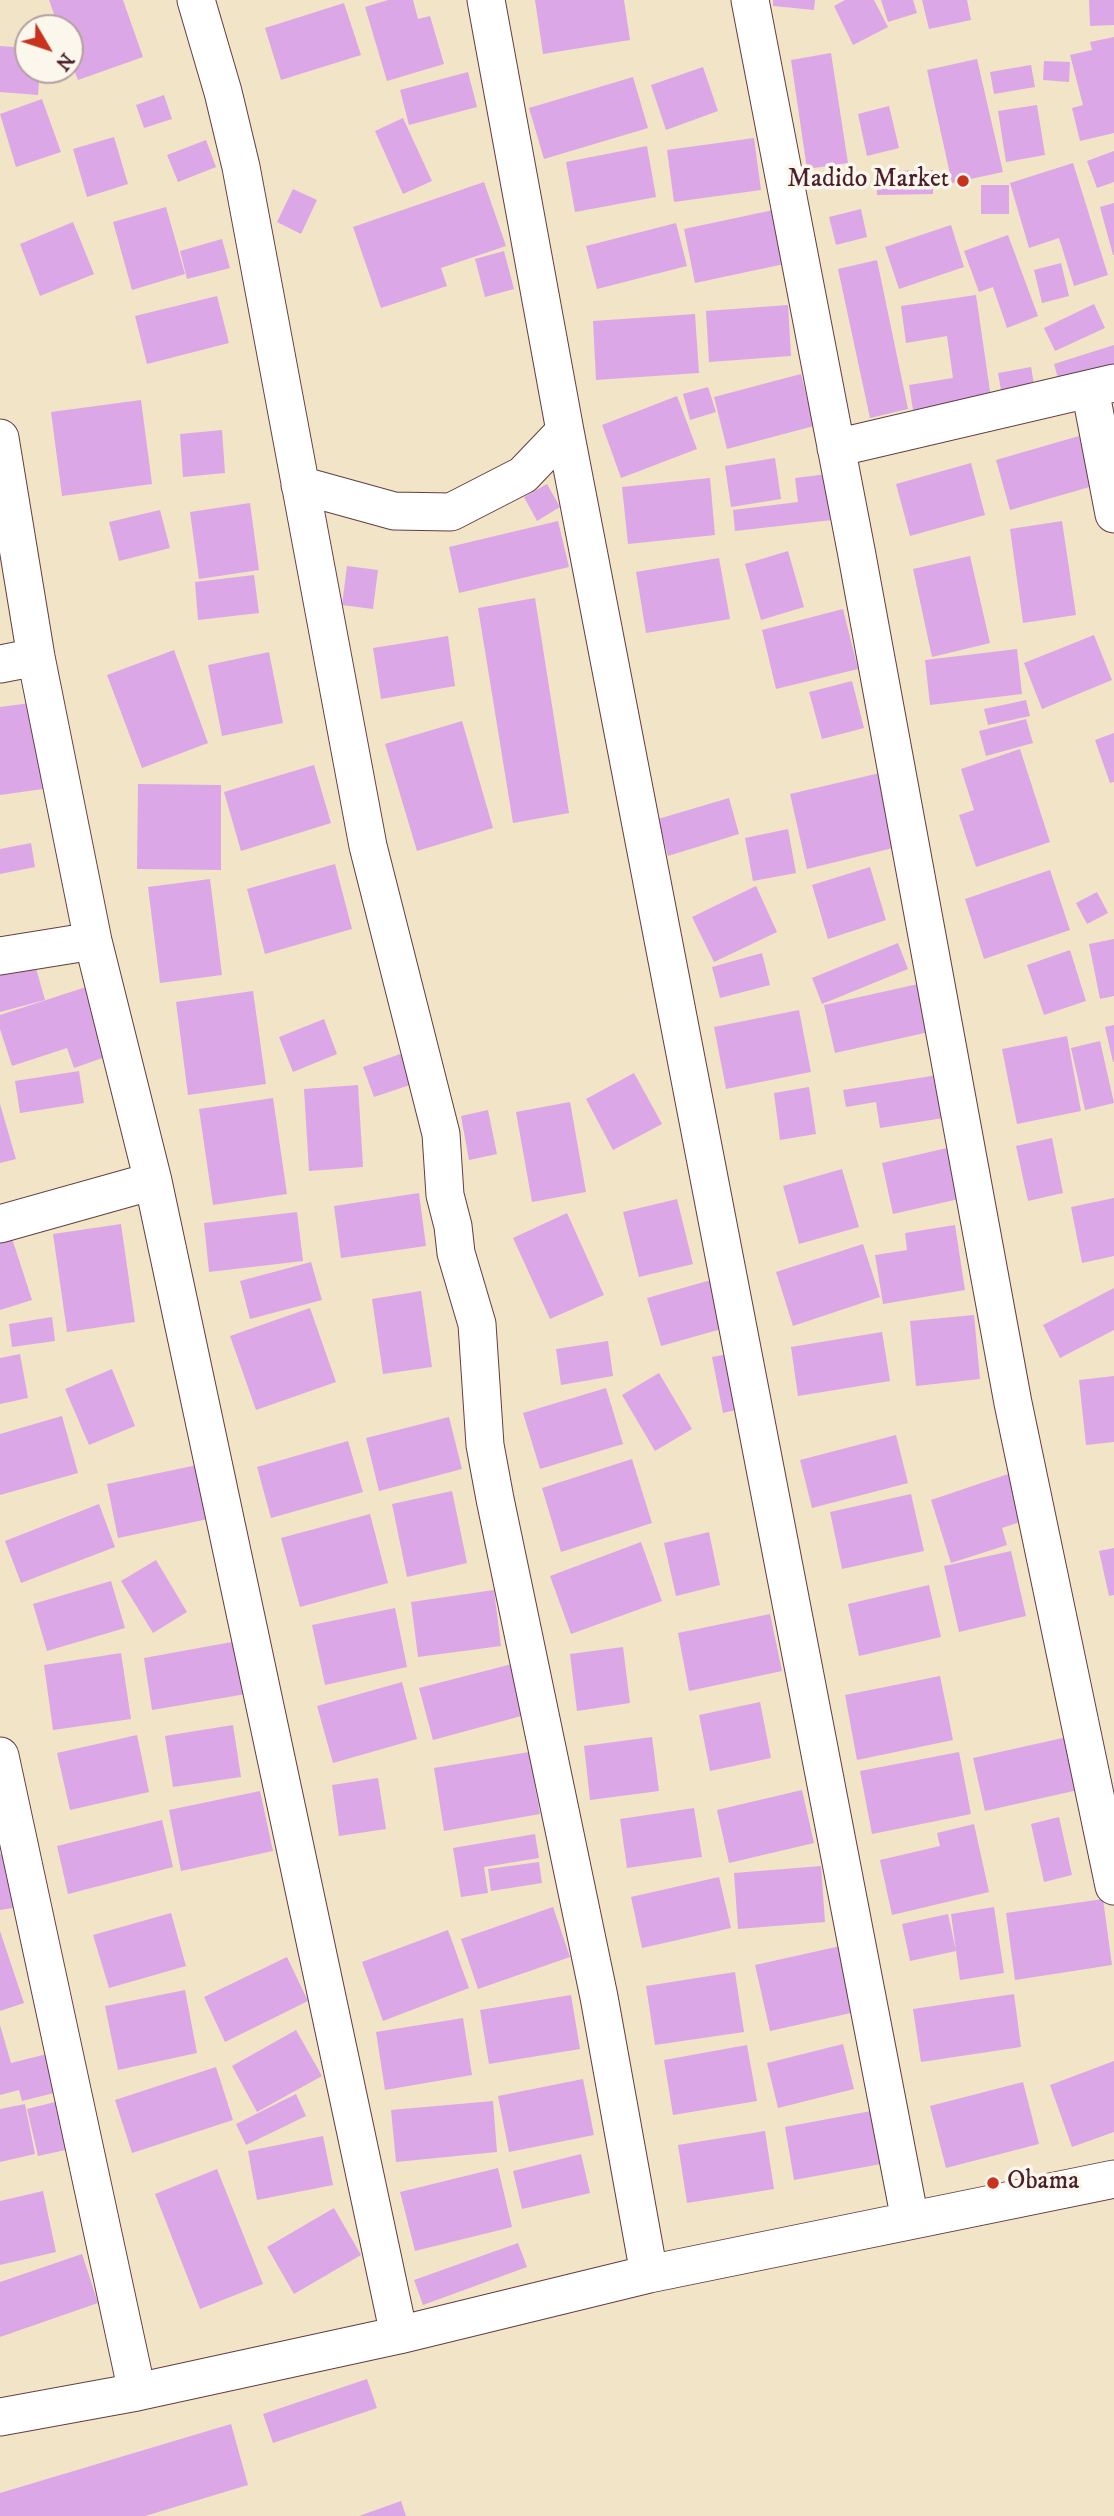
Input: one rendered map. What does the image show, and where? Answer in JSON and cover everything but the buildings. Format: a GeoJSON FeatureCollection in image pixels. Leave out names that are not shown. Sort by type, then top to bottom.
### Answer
{"type":"FeatureCollection","features":[{"type":"Feature","properties":{"kind":"street"},"geometry":{"type":"LineString","coordinates":[[196,0],[223,92],[241,167],[368,846],[441,1134],[445,1195],[456,1253],[477,1324],[485,1445],[599,1997],[649,2274]]}},
{"type":"Feature","properties":{"kind":"street"},"geometry":{"type":"LineString","coordinates":[[486,0],[565,431],[911,2220]]}},
{"type":"Feature","properties":{"kind":"street"},"geometry":{"type":"LineString","coordinates":[[750,0],[836,447],[1013,1403],[1114,1886]]}},
{"type":"Feature","properties":{"kind":"street"},"geometry":{"type":"LineString","coordinates":[[836,447],[1102,386],[1114,514]]}},
{"type":"Feature","properties":{"kind":"street"},"geometry":{"type":"LineString","coordinates":[[300,485],[394,511],[451,512],[523,475],[565,431]]}},
{"type":"Feature","properties":{"kind":"street"},"geometry":{"type":"LineString","coordinates":[[0,438],[36,657],[93,940],[153,1181],[399,2335]]}},
{"type":"Feature","properties":{"kind":"street"},"geometry":{"type":"LineString","coordinates":[[0,664],[36,657]]}},
{"type":"Feature","properties":{"kind":"street"},"geometry":{"type":"LineString","coordinates":[[0,956],[93,940]]}},
{"type":"Feature","properties":{"kind":"street"},"geometry":{"type":"LineString","coordinates":[[0,1224],[153,1181]]}},
{"type":"Feature","properties":{"kind":"street"},"geometry":{"type":"LineString","coordinates":[[0,1756],[137,2392]]}},
{"type":"Feature","properties":{"kind":"street"},"geometry":{"type":"LineString","coordinates":[[0,2417],[137,2392],[399,2335],[649,2274],[1114,2179]]}},
{"type":"Feature","properties":{"kind":"place","name":"Madido Market"},"geometry":{"type":"Point","coordinates":[963,181]}},
{"type":"Feature","properties":{"kind":"place","name":"Obama"},"geometry":{"type":"Point","coordinates":[993,2183]}}]}
